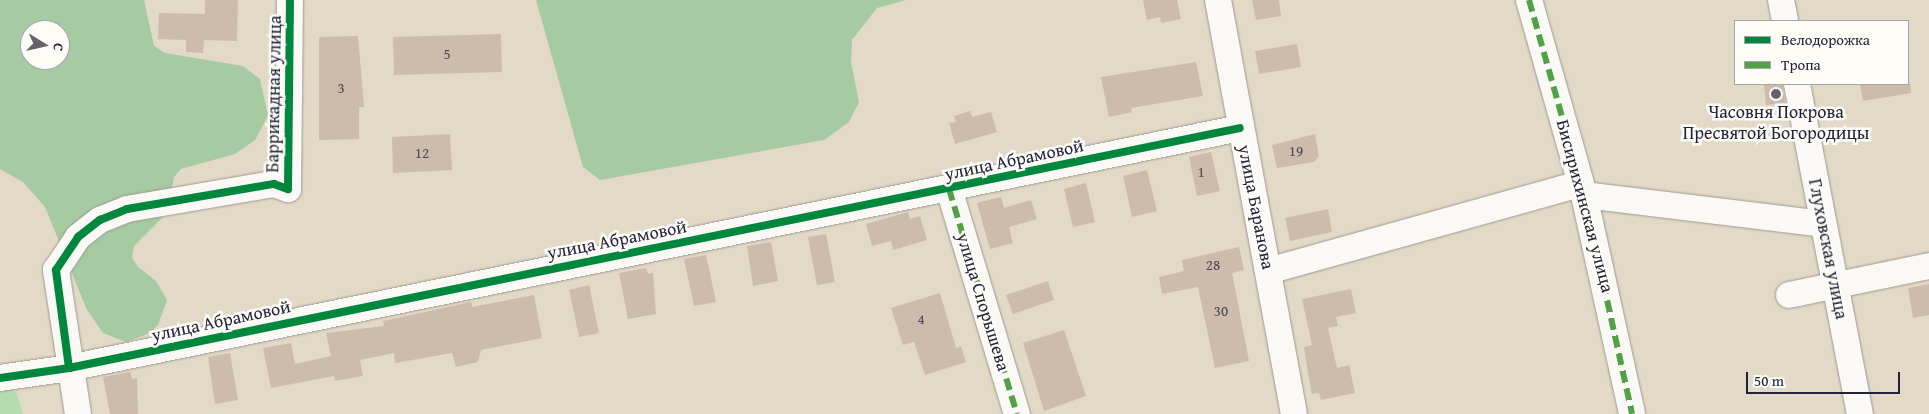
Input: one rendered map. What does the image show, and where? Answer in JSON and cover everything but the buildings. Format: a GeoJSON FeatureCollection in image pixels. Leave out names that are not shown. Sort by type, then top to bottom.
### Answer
{"type":"FeatureCollection","features":[{"type":"Feature","properties":{"kind":"street","name":"Баррикадная улица"},"geometry":{"type":"LineString","coordinates":[[69,368],[56,270],[78,237],[100,220],[127,209],[274,184],[288,189],[290,0]]}},
{"type":"Feature","properties":{"kind":"street","name":"улица Баранова"},"geometry":{"type":"LineString","coordinates":[[1218,0],[1294,414]]}},
{"type":"Feature","properties":{"kind":"street","name":"Бисирихинская улица"},"geometry":{"type":"LineString","coordinates":[[1528,0],[1582,190],[1632,414]]}},
{"type":"Feature","properties":{"kind":"street"},"geometry":{"type":"LineString","coordinates":[[1781,0],[1785,20]]}},
{"type":"Feature","properties":{"kind":"street","name":"Глуховская улица"},"geometry":{"type":"LineString","coordinates":[[1797,85],[1822,224],[1860,414]]}},
{"type":"Feature","properties":{"kind":"street","name":"улица Абрамовой"},"geometry":{"type":"LineString","coordinates":[[0,378],[69,368],[1240,128]]}},
{"type":"Feature","properties":{"kind":"street","name":"улица Спорышева"},"geometry":{"type":"LineString","coordinates":[[948,189],[1018,414]]}},
{"type":"Feature","properties":{"kind":"street"},"geometry":{"type":"LineString","coordinates":[[1268,271],[1582,190],[1822,224]]}},
{"type":"Feature","properties":{"kind":"street"},"geometry":{"type":"LineString","coordinates":[[1789,295],[1929,266]]}},
{"type":"Feature","properties":{"kind":"street"},"geometry":{"type":"LineString","coordinates":[[69,368],[78,414]]}},
{"type":"Feature","properties":{"kind":"green space"},"geometry":{"type":"Polygon","coordinates":[[[0,0],[144,0],[154,46],[165,53],[243,66],[260,79],[268,116],[255,140],[235,154],[181,169],[174,177],[168,212],[134,246],[132,258],[138,267],[156,281],[167,300],[158,325],[150,333],[126,342],[103,333],[87,310],[45,207],[23,182],[0,169],[0,0]]]}},
{"type":"Feature","properties":{"kind":"green space"},"geometry":{"type":"Polygon","coordinates":[[[536,0],[906,0],[877,8],[852,40],[851,62],[859,102],[849,122],[824,140],[600,180],[583,167],[536,0]]]}},
{"type":"Feature","properties":{"kind":"green space"},"geometry":{"type":"Polygon","coordinates":[[[0,386],[16,392],[23,414],[0,414],[0,386]]]}},
{"type":"Feature","properties":{"kind":"marked path"},"geometry":{"type":"LineString","coordinates":[[1529,0],[1584,195],[1632,414]]}},
{"type":"Feature","properties":{"kind":"marked path"},"geometry":{"type":"LineString","coordinates":[[949,189],[1017,414]]}},
{"type":"Feature","properties":{"kind":"cycle path"},"geometry":{"type":"LineString","coordinates":[[69,368],[56,270],[78,237],[100,220],[127,209],[274,184],[288,189],[290,0]]}},
{"type":"Feature","properties":{"kind":"cycle path"},"geometry":{"type":"LineString","coordinates":[[0,378],[69,368],[1240,128]]}},
{"type":"Feature","properties":{"kind":"place","name":"Часовня Покрова Пресвятой Богородицы"},"geometry":{"type":"Point","coordinates":[1776,94]}}]}
